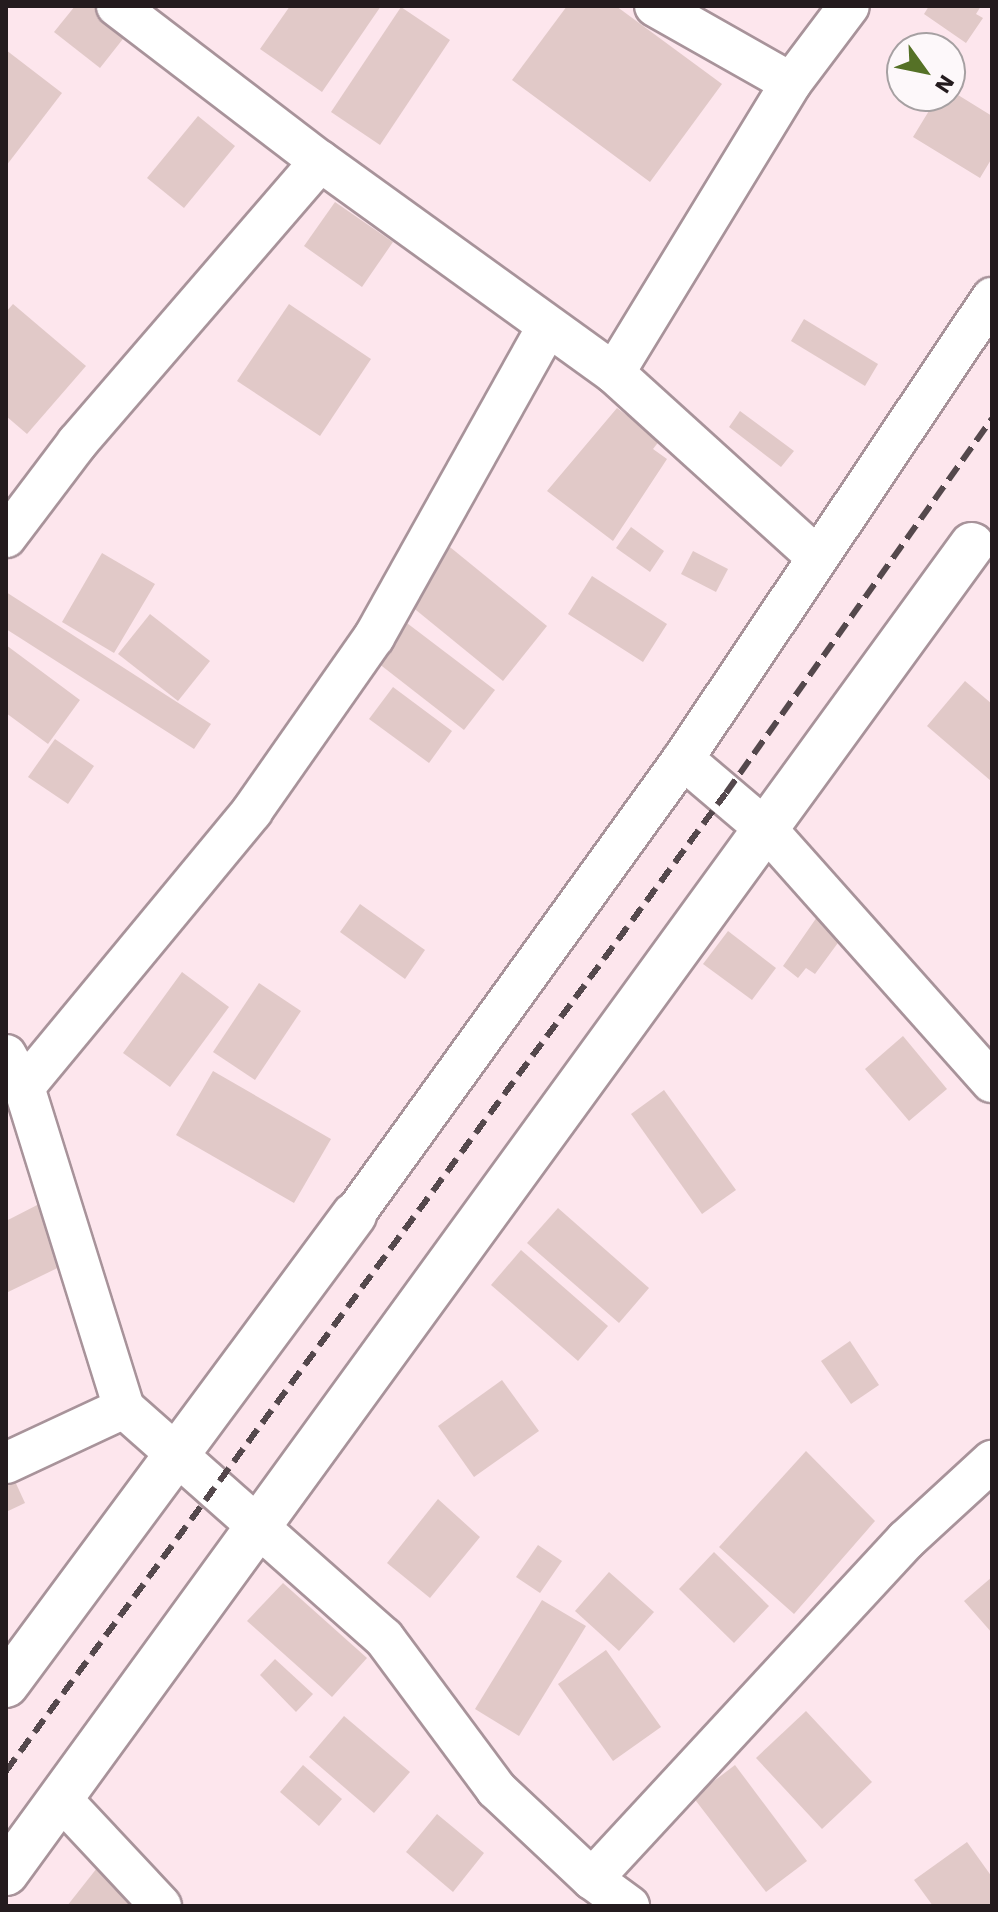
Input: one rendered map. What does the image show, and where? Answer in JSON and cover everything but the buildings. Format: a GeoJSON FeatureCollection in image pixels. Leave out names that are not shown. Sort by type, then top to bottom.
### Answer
{"type":"FeatureCollection","features":[{"type":"Feature","properties":{"kind":"main road"},"geometry":{"type":"LineString","coordinates":[[6,1873],[768,831],[982,556]]}},
{"type":"Feature","properties":{"kind":"main road"},"geometry":{"type":"LineString","coordinates":[[6,1685],[354,1215]]}},
{"type":"Feature","properties":{"kind":"street"},"geometry":{"type":"LineString","coordinates":[[117,6],[320,161],[547,328],[614,373],[817,557]]}},
{"type":"Feature","properties":{"kind":"street"},"geometry":{"type":"LineString","coordinates":[[655,6],[791,83]]}},
{"type":"Feature","properties":{"kind":"street"},"geometry":{"type":"LineString","coordinates":[[614,373],[791,83],[849,6]]}},
{"type":"Feature","properties":{"kind":"street"},"geometry":{"type":"LineString","coordinates":[[6,537],[77,443],[320,161]]}},
{"type":"Feature","properties":{"kind":"street"},"geometry":{"type":"LineString","coordinates":[[354,1215],[683,759],[992,298]]}},
{"type":"Feature","properties":{"kind":"street"},"geometry":{"type":"LineString","coordinates":[[547,328],[374,637],[252,811],[15,1071],[124,1408],[384,1638],[496,1789],[592,1879],[629,1906]]}},
{"type":"Feature","properties":{"kind":"street"},"geometry":{"type":"LineString","coordinates":[[683,759],[768,831],[992,1082]]}},
{"type":"Feature","properties":{"kind":"street"},"geometry":{"type":"LineString","coordinates":[[6,1463],[124,1408]]}},
{"type":"Feature","properties":{"kind":"street"},"geometry":{"type":"LineString","coordinates":[[592,1879],[906,1540],[992,1461]]}},
{"type":"Feature","properties":{"kind":"street"},"geometry":{"type":"LineString","coordinates":[[61,1799],[161,1906]]}},
{"type":"Feature","properties":{"kind":"railway"},"geometry":{"type":"LineString","coordinates":[[6,1771],[726,793],[992,419]]}}]}
